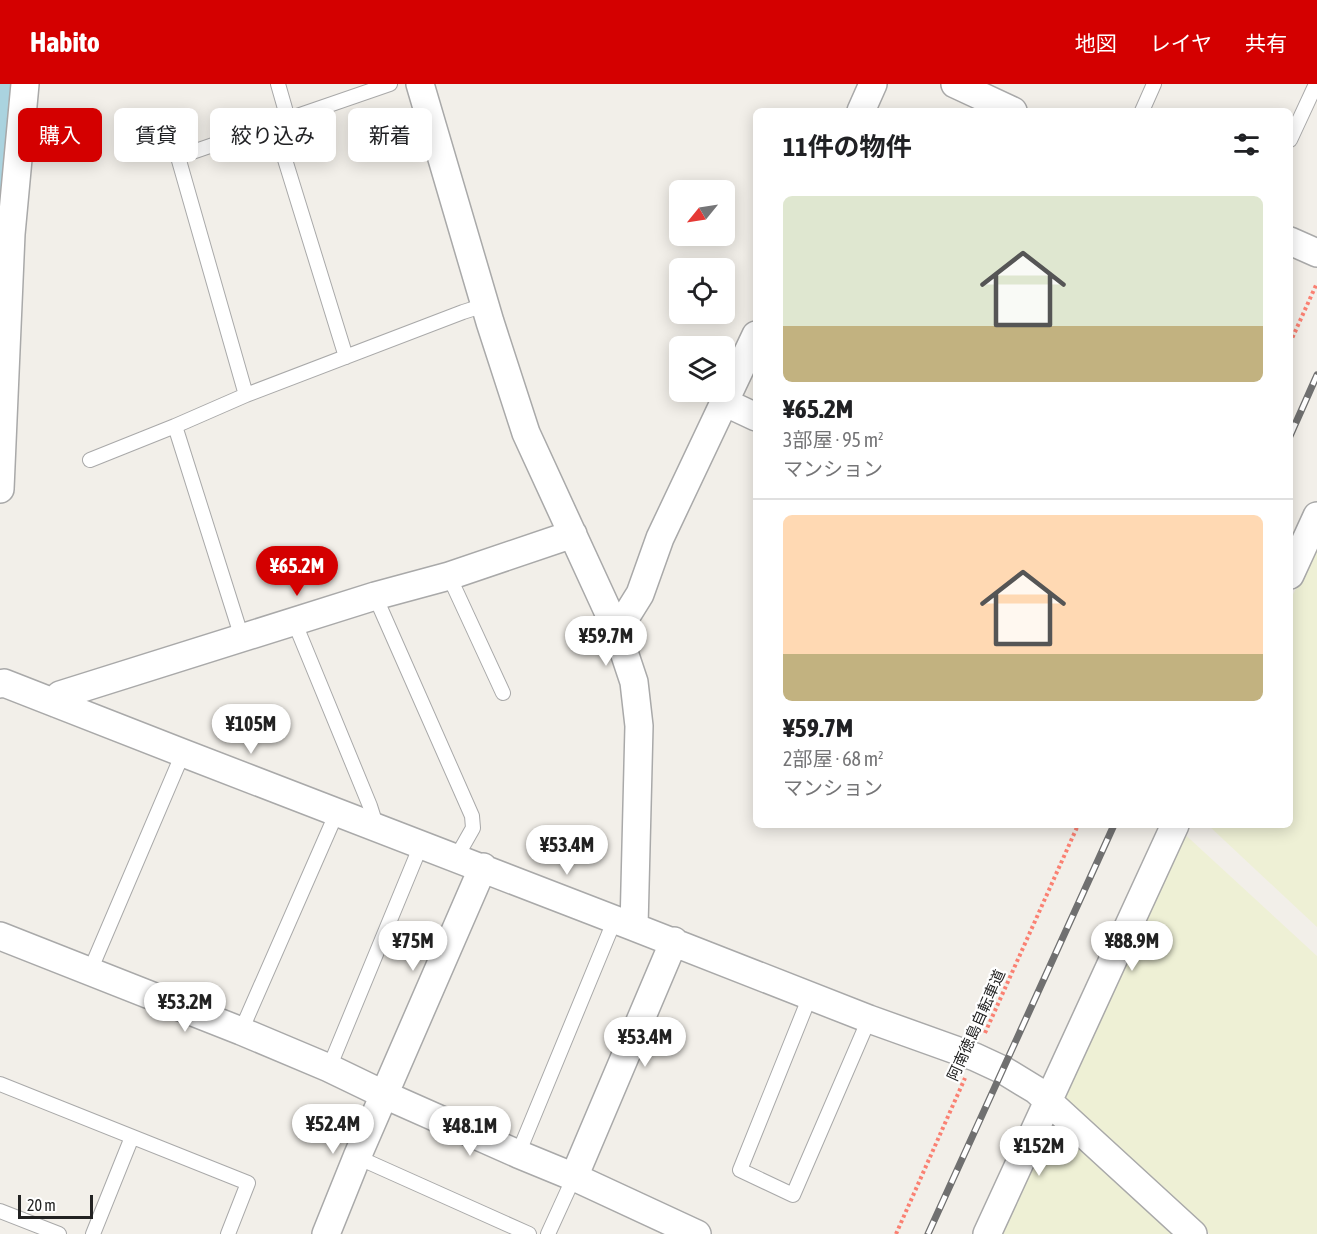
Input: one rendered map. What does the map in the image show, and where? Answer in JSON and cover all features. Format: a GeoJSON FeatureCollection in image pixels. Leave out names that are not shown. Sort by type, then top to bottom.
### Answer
{"type":"FeatureCollection","features":[{"type":"Feature","properties":{"kind":"street"},"geometry":{"type":"LineString","coordinates":[[0,489],[11,234],[25,84]]}},
{"type":"Feature","properties":{"kind":"street"},"geometry":{"type":"LineString","coordinates":[[420,84],[484,305],[526,433],[617,631],[634,682],[639,726],[625,923]]}},
{"type":"Feature","properties":{"kind":"street"},"geometry":{"type":"LineString","coordinates":[[862,108],[873,84]]}},
{"type":"Feature","properties":{"kind":"street"},"geometry":{"type":"LineString","coordinates":[[955,84],[1007,108]]}},
{"type":"Feature","properties":{"kind":"street"},"geometry":{"type":"LineString","coordinates":[[1293,242],[1317,253]]}},
{"type":"Feature","properties":{"kind":"street"},"geometry":{"type":"LineString","coordinates":[[735,379],[753,340]]}},
{"type":"Feature","properties":{"kind":"street"},"geometry":{"type":"LineString","coordinates":[[617,631],[639,594],[660,538],[724,402],[753,416]]}},
{"type":"Feature","properties":{"kind":"street"},"geometry":{"type":"LineString","coordinates":[[1293,569],[1315,525]]}},
{"type":"Feature","properties":{"kind":"street"},"geometry":{"type":"LineString","coordinates":[[56,703],[60,695],[375,596],[449,576],[573,534]]}},
{"type":"Feature","properties":{"kind":"street"},"geometry":{"type":"LineString","coordinates":[[1,679],[183,753],[674,941],[810,996],[975,1057],[1003,1070],[1036,1089],[1049,1100],[1193,1234]]}},
{"type":"Feature","properties":{"kind":"street"},"geometry":{"type":"LineString","coordinates":[[987,1234],[1174,828]]}},
{"type":"Feature","properties":{"kind":"street"},"geometry":{"type":"LineString","coordinates":[[326,1234],[483,867]]}},
{"type":"Feature","properties":{"kind":"street"},"geometry":{"type":"LineString","coordinates":[[0,936],[329,1068],[697,1234]]}},
{"type":"Feature","properties":{"kind":"street"},"geometry":{"type":"LineString","coordinates":[[574,1177],[674,941]]}},
{"type":"Feature","properties":{"kind":"lane"},"geometry":{"type":"LineString","coordinates":[[278,84],[285,108]]}},
{"type":"Feature","properties":{"kind":"lane"},"geometry":{"type":"LineString","coordinates":[[320,108],[390,84]]}},
{"type":"Feature","properties":{"kind":"lane"},"geometry":{"type":"LineString","coordinates":[[1143,108],[1154,84]]}},
{"type":"Feature","properties":{"kind":"lane"},"geometry":{"type":"LineString","coordinates":[[1293,134],[1316,84]]}},
{"type":"Feature","properties":{"kind":"lane"},"geometry":{"type":"LineString","coordinates":[[210,146],[178,157],[246,395]]}},
{"type":"Feature","properties":{"kind":"lane"},"geometry":{"type":"LineString","coordinates":[[286,162],[346,357]]}},
{"type":"Feature","properties":{"kind":"lane"},"geometry":{"type":"LineString","coordinates":[[90,460],[246,395],[484,305]]}},
{"type":"Feature","properties":{"kind":"lane"},"geometry":{"type":"LineString","coordinates":[[175,426],[242,638]]}},
{"type":"Feature","properties":{"kind":"lane"},"geometry":{"type":"LineString","coordinates":[[449,576],[503,693]]}},
{"type":"Feature","properties":{"kind":"lane"},"geometry":{"type":"LineString","coordinates":[[375,596],[472,816],[473,828],[456,858]]}},
{"type":"Feature","properties":{"kind":"lane"},"geometry":{"type":"LineString","coordinates":[[294,621],[377,828]]}},
{"type":"Feature","properties":{"kind":"lane"},"geometry":{"type":"LineString","coordinates":[[90,971],[183,753]]}},
{"type":"Feature","properties":{"kind":"lane"},"geometry":{"type":"LineString","coordinates":[[241,1031],[337,812]]}},
{"type":"Feature","properties":{"kind":"lane"},"geometry":{"type":"LineString","coordinates":[[329,1068],[421,845]]}},
{"type":"Feature","properties":{"kind":"lane"},"geometry":{"type":"LineString","coordinates":[[518,1154],[625,923]]}},
{"type":"Feature","properties":{"kind":"lane"},"geometry":{"type":"LineString","coordinates":[[810,996],[740,1170],[793,1195],[869,1018]]}},
{"type":"Feature","properties":{"kind":"lane"},"geometry":{"type":"LineString","coordinates":[[0,1084],[248,1183],[228,1234]]}},
{"type":"Feature","properties":{"kind":"lane"},"geometry":{"type":"LineString","coordinates":[[93,1234],[132,1137]]}},
{"type":"Feature","properties":{"kind":"lane"},"geometry":{"type":"LineString","coordinates":[[357,1157],[529,1234]]}},
{"type":"Feature","properties":{"kind":"lane"},"geometry":{"type":"LineString","coordinates":[[549,1234],[574,1177]]}},
{"type":"Feature","properties":{"kind":"lane"},"geometry":{"type":"LineString","coordinates":[[0,1211],[59,1234]]}},
{"type":"Feature","properties":{"kind":"path"},"geometry":{"type":"LineString","coordinates":[[1293,336],[1317,283]]}},
{"type":"Feature","properties":{"kind":"path","name":"阿南徳島自転車道"},"geometry":{"type":"LineString","coordinates":[[896,1234],[1077,828]]}},
{"type":"Feature","properties":{"kind":"green space"},"geometry":{"type":"Polygon","coordinates":[[[1314,550],[1317,550],[1317,927],[1211,828],[1293,828],[1293,595],[1314,550]]]}},
{"type":"Feature","properties":{"kind":"green space"},"geometry":{"type":"Polygon","coordinates":[[[1179,829],[1317,956],[1317,1234],[1210,1234],[1061,1096],[1179,829]]]}},
{"type":"Feature","properties":{"kind":"green space"},"geometry":{"type":"Polygon","coordinates":[[[1063,1127],[1178,1234],[999,1234],[1047,1132],[1063,1127]]]}},
{"type":"Feature","properties":{"kind":"water"},"geometry":{"type":"Polygon","coordinates":[[[0,84],[12,84],[0,219],[0,84]]]}},
{"type":"Feature","properties":{"kind":"railway"},"geometry":{"type":"LineString","coordinates":[[1293,429],[1317,375]]}},
{"type":"Feature","properties":{"kind":"railway"},"geometry":{"type":"LineString","coordinates":[[928,1234],[1113,828]]}}]}
